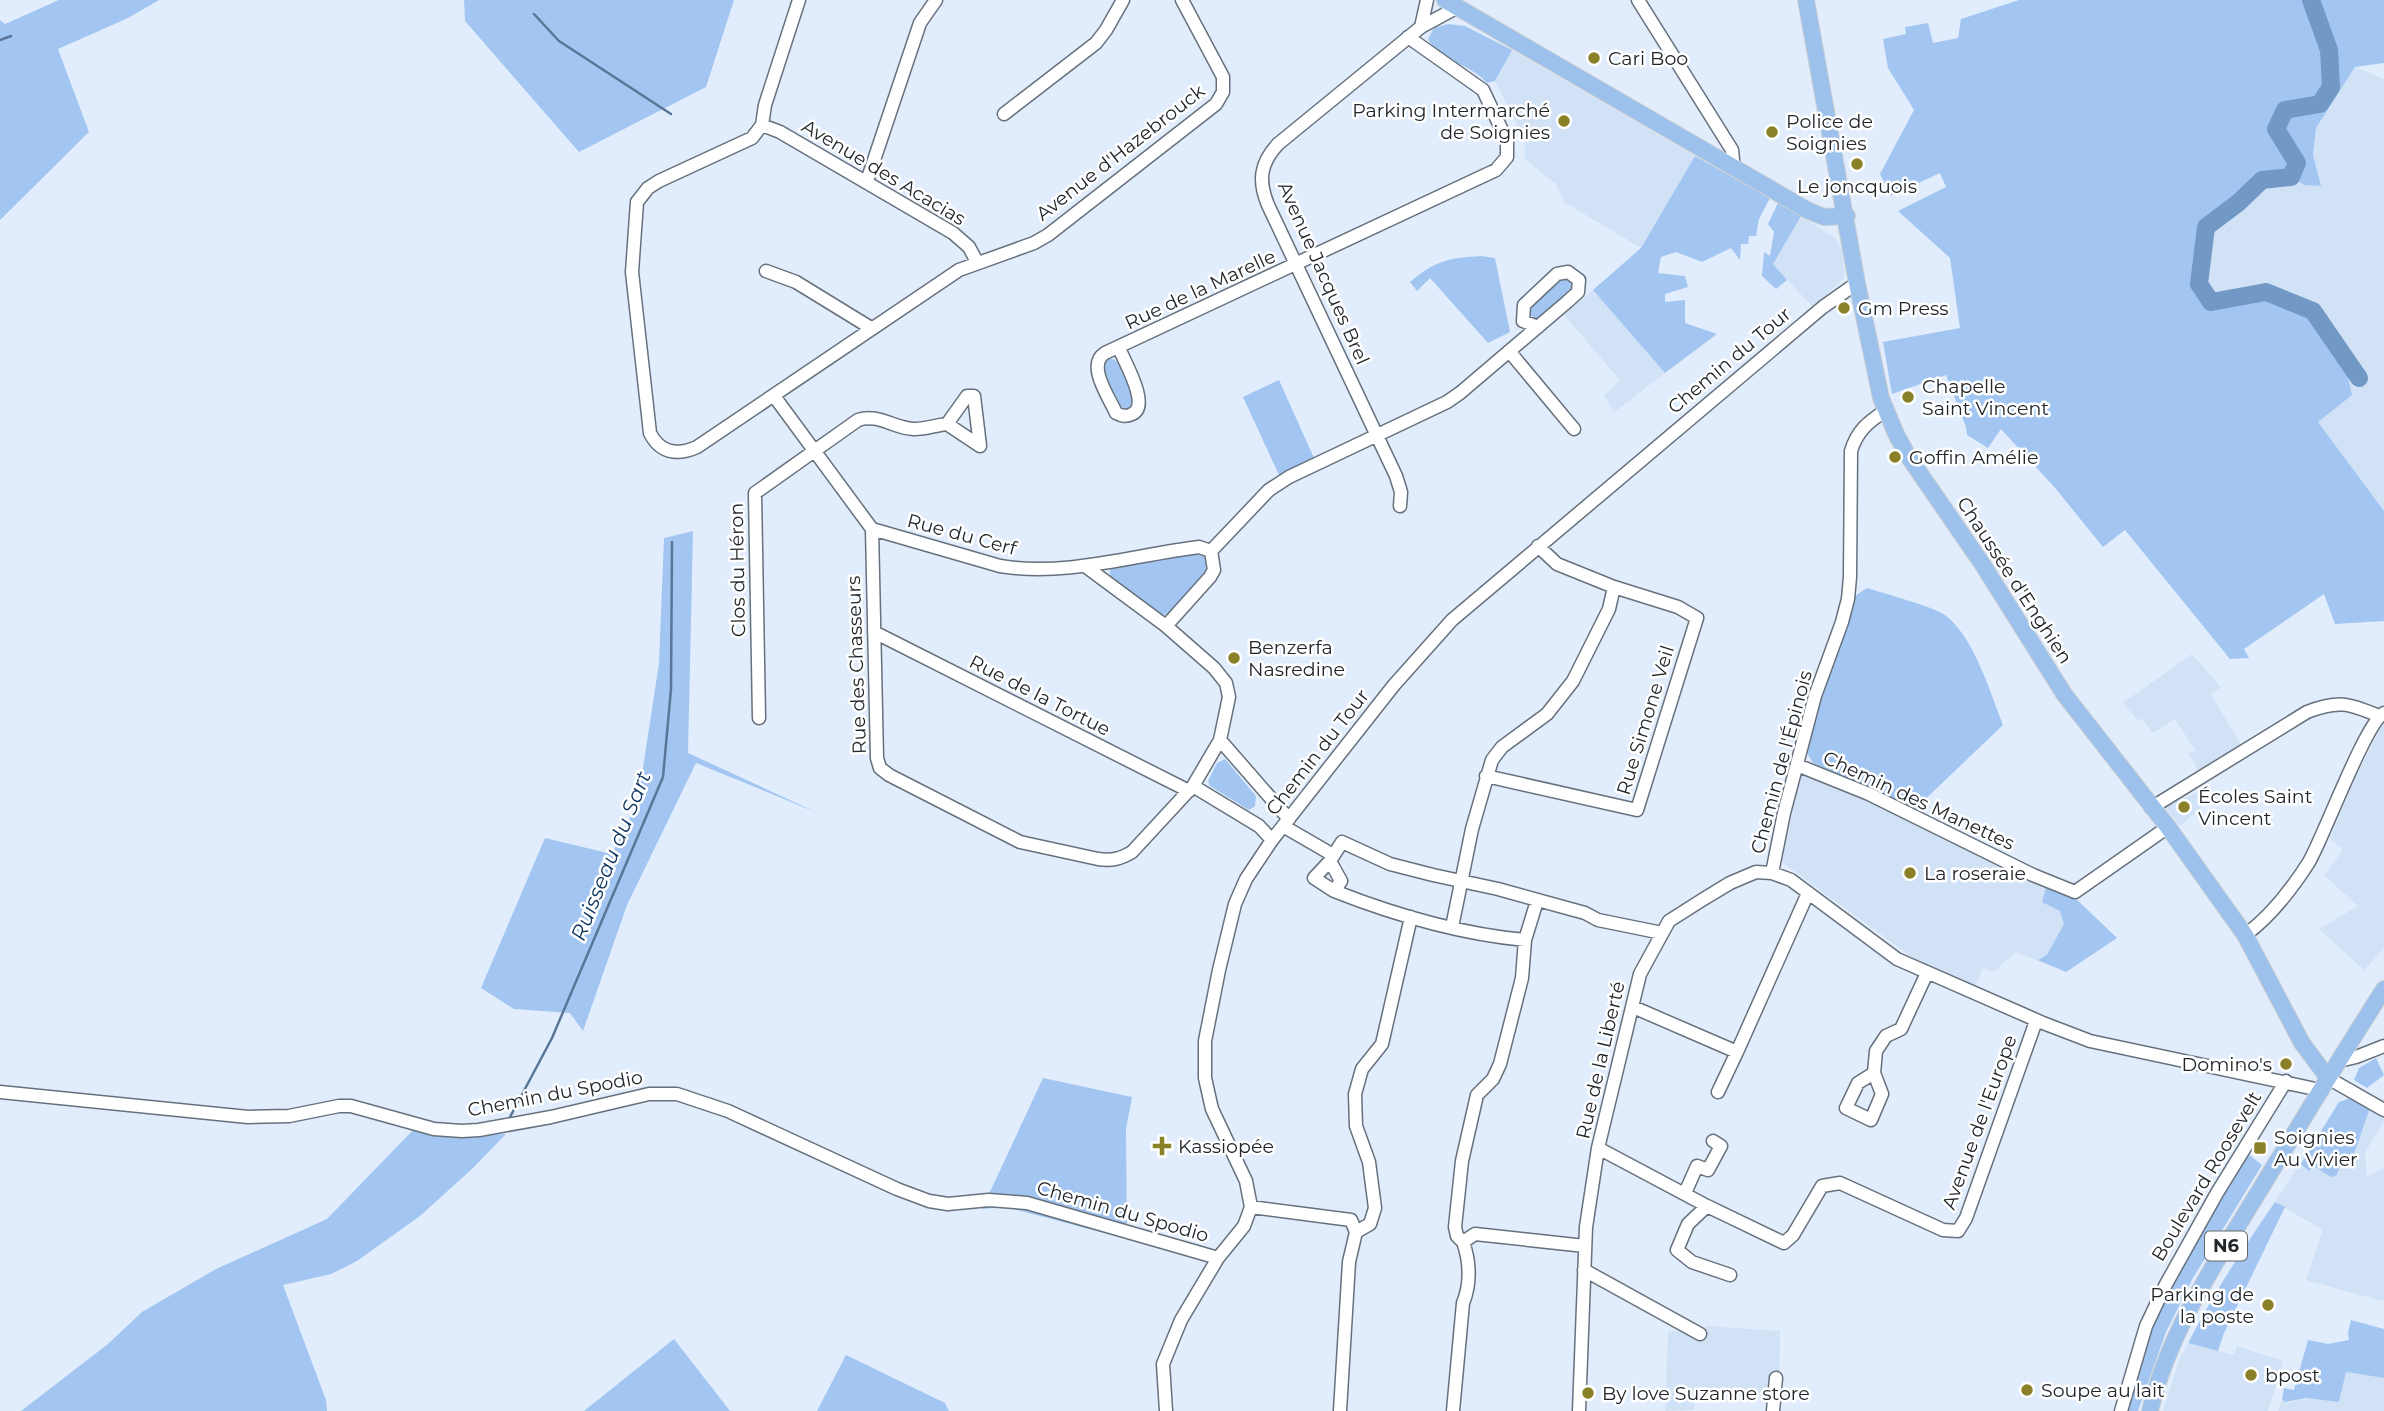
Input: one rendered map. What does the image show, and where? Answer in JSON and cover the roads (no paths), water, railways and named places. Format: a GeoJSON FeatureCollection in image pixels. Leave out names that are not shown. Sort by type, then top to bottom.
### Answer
{"type":"FeatureCollection","features":[{"type":"Feature","properties":{"kind":"main road","name":"Chaussée d'Enghien"},"geometry":{"type":"LineString","coordinates":[[1806,0],[1857,283],[1885,411],[1908,456],[1983,565],[2064,694],[2168,827],[2245,935],[2324,1084]]}},
{"type":"Feature","properties":{"kind":"main road"},"geometry":{"type":"LineString","coordinates":[[1451,4],[1734,169],[1815,213],[1824,216],[1847,216]]}},
{"type":"Feature","properties":{"kind":"main road","name":"N6"},"geometry":{"type":"LineString","coordinates":[[2150,1411],[2173,1342],[2193,1302],[2384,989]]}},
{"type":"Feature","properties":{"kind":"street"},"geometry":{"type":"LineString","coordinates":[[762,125],[765,105],[799,0]]}},
{"type":"Feature","properties":{"kind":"street"},"geometry":{"type":"LineString","coordinates":[[867,181],[920,23],[936,0]]}},
{"type":"Feature","properties":{"kind":"street"},"geometry":{"type":"LineString","coordinates":[[1004,114],[1096,43],[1123,0]]}},
{"type":"Feature","properties":{"kind":"street","name":"Avenue d'Hazebrouck"},"geometry":{"type":"LineString","coordinates":[[762,125],[752,138],[659,181],[642,194],[637,202],[632,272],[649,425],[655,442],[664,450],[685,452],[697,447],[942,280],[977,262],[1034,243],[1216,104],[1223,92],[1223,77],[1182,0]]}},
{"type":"Feature","properties":{"kind":"street"},"geometry":{"type":"LineString","coordinates":[[1421,27],[1427,0]]}},
{"type":"Feature","properties":{"kind":"street"},"geometry":{"type":"LineString","coordinates":[[1638,0],[1732,150],[1734,169]]}},
{"type":"Feature","properties":{"kind":"street","name":"Avenue Jacques Brel"},"geometry":{"type":"LineString","coordinates":[[1400,506],[1401,492],[1396,476],[1263,194],[1261,178],[1263,166],[1278,144],[1451,4]]}},
{"type":"Feature","properties":{"kind":"street","name":"Rue de la Marelle"},"geometry":{"type":"LineString","coordinates":[[1119,348],[1139,396],[1140,405],[1130,416],[1116,413],[1096,364],[1099,357],[1496,170],[1507,157],[1507,141],[1483,90],[1408,37]]}},
{"type":"Feature","properties":{"kind":"street","name":"Avenue des Acacias"},"geometry":{"type":"LineString","coordinates":[[762,125],[780,132],[867,181],[953,233],[969,247],[977,262]]}},
{"type":"Feature","properties":{"kind":"street"},"geometry":{"type":"LineString","coordinates":[[766,271],[796,282],[872,328]]}},
{"type":"Feature","properties":{"kind":"street"},"geometry":{"type":"LineString","coordinates":[[1166,626],[1210,577],[1214,570],[1211,551],[1269,489],[1447,402],[1509,352],[1538,327],[1578,292],[1579,281],[1568,272],[1557,274],[1524,305],[1523,321],[1538,327]]}},
{"type":"Feature","properties":{"kind":"street","name":"Chemin du Tour"},"geometry":{"type":"LineString","coordinates":[[1251,1207],[1246,1181],[1212,1109],[1205,1078],[1205,1041],[1219,970],[1235,904],[1246,879],[1272,840],[1425,648],[1452,620],[1812,316],[1857,283]]}},
{"type":"Feature","properties":{"kind":"street"},"geometry":{"type":"LineString","coordinates":[[1509,352],[1574,429]]}},
{"type":"Feature","properties":{"kind":"street"},"geometry":{"type":"LineString","coordinates":[[774,396],[872,529]]}},
{"type":"Feature","properties":{"kind":"street","name":"Chemin de l'Épinois"},"geometry":{"type":"LineString","coordinates":[[1885,411],[1855,436],[1852,451],[1848,599],[1815,696],[1772,873],[1791,880],[1897,960],[2036,1021],[2090,1041],[2286,1081],[2324,1084],[2384,1110]]}},
{"type":"Feature","properties":{"kind":"street"},"geometry":{"type":"LineString","coordinates":[[814,452],[865,418],[913,429],[947,424]]}},
{"type":"Feature","properties":{"kind":"street","name":"Clos du Héron"},"geometry":{"type":"LineString","coordinates":[[759,718],[755,493],[814,452]]}},
{"type":"Feature","properties":{"kind":"street","name":"Rue du Cerf"},"geometry":{"type":"LineString","coordinates":[[872,529],[1000,566],[1040,569],[1085,566],[1150,553],[1199,547],[1211,551]]}},
{"type":"Feature","properties":{"kind":"street","name":"Rue des Chasseurs"},"geometry":{"type":"LineString","coordinates":[[872,529],[877,758],[880,768],[937,801],[1020,842],[1111,861],[1132,852],[1191,789]]}},
{"type":"Feature","properties":{"kind":"street"},"geometry":{"type":"LineString","coordinates":[[1452,927],[1486,776],[1492,760],[1502,747],[1547,714],[1573,681],[1609,609],[1614,587],[1557,564],[1538,546]]}},
{"type":"Feature","properties":{"kind":"street"},"geometry":{"type":"LineString","coordinates":[[1085,566],[1166,626],[1214,668],[1226,683],[1229,697],[1220,740],[1191,789]]}},
{"type":"Feature","properties":{"kind":"street","name":"Rue Simone Veil"},"geometry":{"type":"LineString","coordinates":[[1486,776],[1637,810],[1697,618],[1678,607],[1614,587]]}},
{"type":"Feature","properties":{"kind":"street","name":"Rue de la Tortue"},"geometry":{"type":"LineString","coordinates":[[874,632],[1191,789],[1259,825],[1272,840]]}},
{"type":"Feature","properties":{"kind":"street"},"geometry":{"type":"LineString","coordinates":[[2151,808],[2307,712],[2340,703],[2382,714],[2364,741],[2309,862],[2258,925],[2245,935]]}},
{"type":"Feature","properties":{"kind":"street"},"geometry":{"type":"LineString","coordinates":[[1220,740],[1286,823],[1331,858],[1341,881],[1334,891]]}},
{"type":"Feature","properties":{"kind":"street","name":"Chemin des Manettes"},"geometry":{"type":"LineString","coordinates":[[1797,765],[1869,794],[2033,875],[2075,892],[2168,827]]}},
{"type":"Feature","properties":{"kind":"street"},"geometry":{"type":"LineString","coordinates":[[1525,940],[1452,927],[1376,907],[1334,891],[1314,878],[1342,842],[1390,864],[1585,913],[1598,920],[1662,933]]}},
{"type":"Feature","properties":{"kind":"street","name":"Rue de la Liberté"},"geometry":{"type":"LineString","coordinates":[[1580,1411],[1586,1227],[1598,1148],[1640,974],[1669,921],[1730,883],[1756,872],[1772,873]]}},
{"type":"Feature","properties":{"kind":"street"},"geometry":{"type":"LineString","coordinates":[[1718,1092],[1808,892]]}},
{"type":"Feature","properties":{"kind":"street"},"geometry":{"type":"LineString","coordinates":[[1453,1411],[1463,1303],[1469,1277],[1468,1255],[1455,1227],[1462,1161],[1477,1095],[1493,1079],[1500,1064],[1521,978],[1525,940],[1537,901]]}},
{"type":"Feature","properties":{"kind":"street"},"geometry":{"type":"LineString","coordinates":[[1356,1232],[1370,1224],[1375,1208],[1369,1162],[1356,1126],[1355,1094],[1362,1069],[1382,1044],[1411,917]]}},
{"type":"Feature","properties":{"kind":"street"},"geometry":{"type":"LineString","coordinates":[[1874,1073],[1876,1051],[1886,1036],[1901,1029],[1927,973]]}},
{"type":"Feature","properties":{"kind":"street"},"geometry":{"type":"LineString","coordinates":[[1633,1007],[1737,1052]]}},
{"type":"Feature","properties":{"kind":"street","name":"Avenue de l'Europe"},"geometry":{"type":"LineString","coordinates":[[1598,1148],[1784,1243],[1793,1236],[1822,1186],[1840,1183],[1943,1230],[1958,1231],[1966,1218],[2036,1021]]}},
{"type":"Feature","properties":{"kind":"street"},"geometry":{"type":"LineString","coordinates":[[2339,1060],[2356,1057],[2384,1046]]}},
{"type":"Feature","properties":{"kind":"street","name":"Boulevard Roosevelt"},"geometry":{"type":"LineString","coordinates":[[2121,1411],[2146,1325],[2165,1286],[2286,1081]]}},
{"type":"Feature","properties":{"kind":"street","name":"Chemin du Spodio"},"geometry":{"type":"LineString","coordinates":[[0,1092],[248,1118],[289,1116],[351,1106],[422,1127],[462,1131],[490,1129],[551,1117],[649,1094],[677,1094],[728,1111],[897,1189],[929,1201],[948,1204],[989,1200],[1027,1203],[1218,1258]]}},
{"type":"Feature","properties":{"kind":"street"},"geometry":{"type":"LineString","coordinates":[[1685,1193],[1697,1166],[1708,1170],[1721,1146],[1713,1141]]}},
{"type":"Feature","properties":{"kind":"street"},"geometry":{"type":"LineString","coordinates":[[1707,1206],[1688,1224],[1677,1250],[1692,1262],[1730,1275]]}},
{"type":"Feature","properties":{"kind":"street"},"geometry":{"type":"LineString","coordinates":[[1166,1411],[1163,1364],[1181,1320],[1218,1258],[1244,1226],[1251,1207],[1351,1220],[1356,1232],[1349,1262],[1340,1411]]}},
{"type":"Feature","properties":{"kind":"street"},"geometry":{"type":"LineString","coordinates":[[1460,1239],[1475,1234],[1585,1246]]}},
{"type":"Feature","properties":{"kind":"street"},"geometry":{"type":"LineString","coordinates":[[1584,1270],[1700,1335]]}},
{"type":"Feature","properties":{"kind":"street"},"geometry":{"type":"LineString","coordinates":[[1773,1411],[1776,1378]]}},
{"type":"Feature","properties":{"kind":"waterway"},"geometry":{"type":"LineString","coordinates":[[2311,0],[2329,50],[2331,87],[2320,104],[2285,110],[2276,129],[2297,163],[2291,177],[2262,180],[2238,203],[2206,227],[2199,284],[2211,302],[2266,292],[2313,311],[2359,378]]}},
{"type":"Feature","properties":{"kind":"waterway","name":"Ruisseau du Sart"},"geometry":{"type":"LineString","coordinates":[[534,14],[559,41],[671,114]]}},
{"type":"Feature","properties":{"kind":"waterway"},"geometry":{"type":"LineString","coordinates":[[0,40],[11,36]]}},
{"type":"Feature","properties":{"kind":"waterway","name":"Ruisseau du Sart"},"geometry":{"type":"LineString","coordinates":[[509,1119],[552,1038],[663,777],[671,689],[672,542]]}},
{"type":"Feature","properties":{"kind":"place","name":"Cari Boo"},"geometry":{"type":"Point","coordinates":[1594,58]}},
{"type":"Feature","properties":{"kind":"place","name":"Parking Intermarché de Soignies"},"geometry":{"type":"Point","coordinates":[1564,121]}},
{"type":"Feature","properties":{"kind":"place","name":"Police de Soignies"},"geometry":{"type":"Point","coordinates":[1772,132]}},
{"type":"Feature","properties":{"kind":"place","name":"Le joncquois"},"geometry":{"type":"Point","coordinates":[1857,164]}},
{"type":"Feature","properties":{"kind":"place","name":"Gm Press"},"geometry":{"type":"Point","coordinates":[1844,308]}},
{"type":"Feature","properties":{"kind":"place","name":"Chapelle Saint Vincent"},"geometry":{"type":"Point","coordinates":[1908,397]}},
{"type":"Feature","properties":{"kind":"place","name":"Goffin Amélie"},"geometry":{"type":"Point","coordinates":[1895,457]}},
{"type":"Feature","properties":{"kind":"place","name":"Benzerfa Nasredine"},"geometry":{"type":"Point","coordinates":[1234,658]}},
{"type":"Feature","properties":{"kind":"place","name":"Écoles Saint Vincent"},"geometry":{"type":"Point","coordinates":[2184,807]}},
{"type":"Feature","properties":{"kind":"place","name":"La roseraie"},"geometry":{"type":"Point","coordinates":[1910,873]}},
{"type":"Feature","properties":{"kind":"place","name":"Domino's"},"geometry":{"type":"Point","coordinates":[2286,1064]}},
{"type":"Feature","properties":{"kind":"place","name":"Kassiopée"},"geometry":{"type":"Point","coordinates":[1162,1146]}},
{"type":"Feature","properties":{"kind":"place","name":"Soignies Au Vivier"},"geometry":{"type":"Point","coordinates":[2260,1148]}},
{"type":"Feature","properties":{"kind":"place","name":"Parking de la poste"},"geometry":{"type":"Point","coordinates":[2268,1305]}},
{"type":"Feature","properties":{"kind":"place","name":"bpost"},"geometry":{"type":"Point","coordinates":[2251,1375]}},
{"type":"Feature","properties":{"kind":"place","name":"Soupe au lait"},"geometry":{"type":"Point","coordinates":[2027,1390]}},
{"type":"Feature","properties":{"kind":"place","name":"By love Suzanne store"},"geometry":{"type":"Point","coordinates":[1588,1393]}}]}
